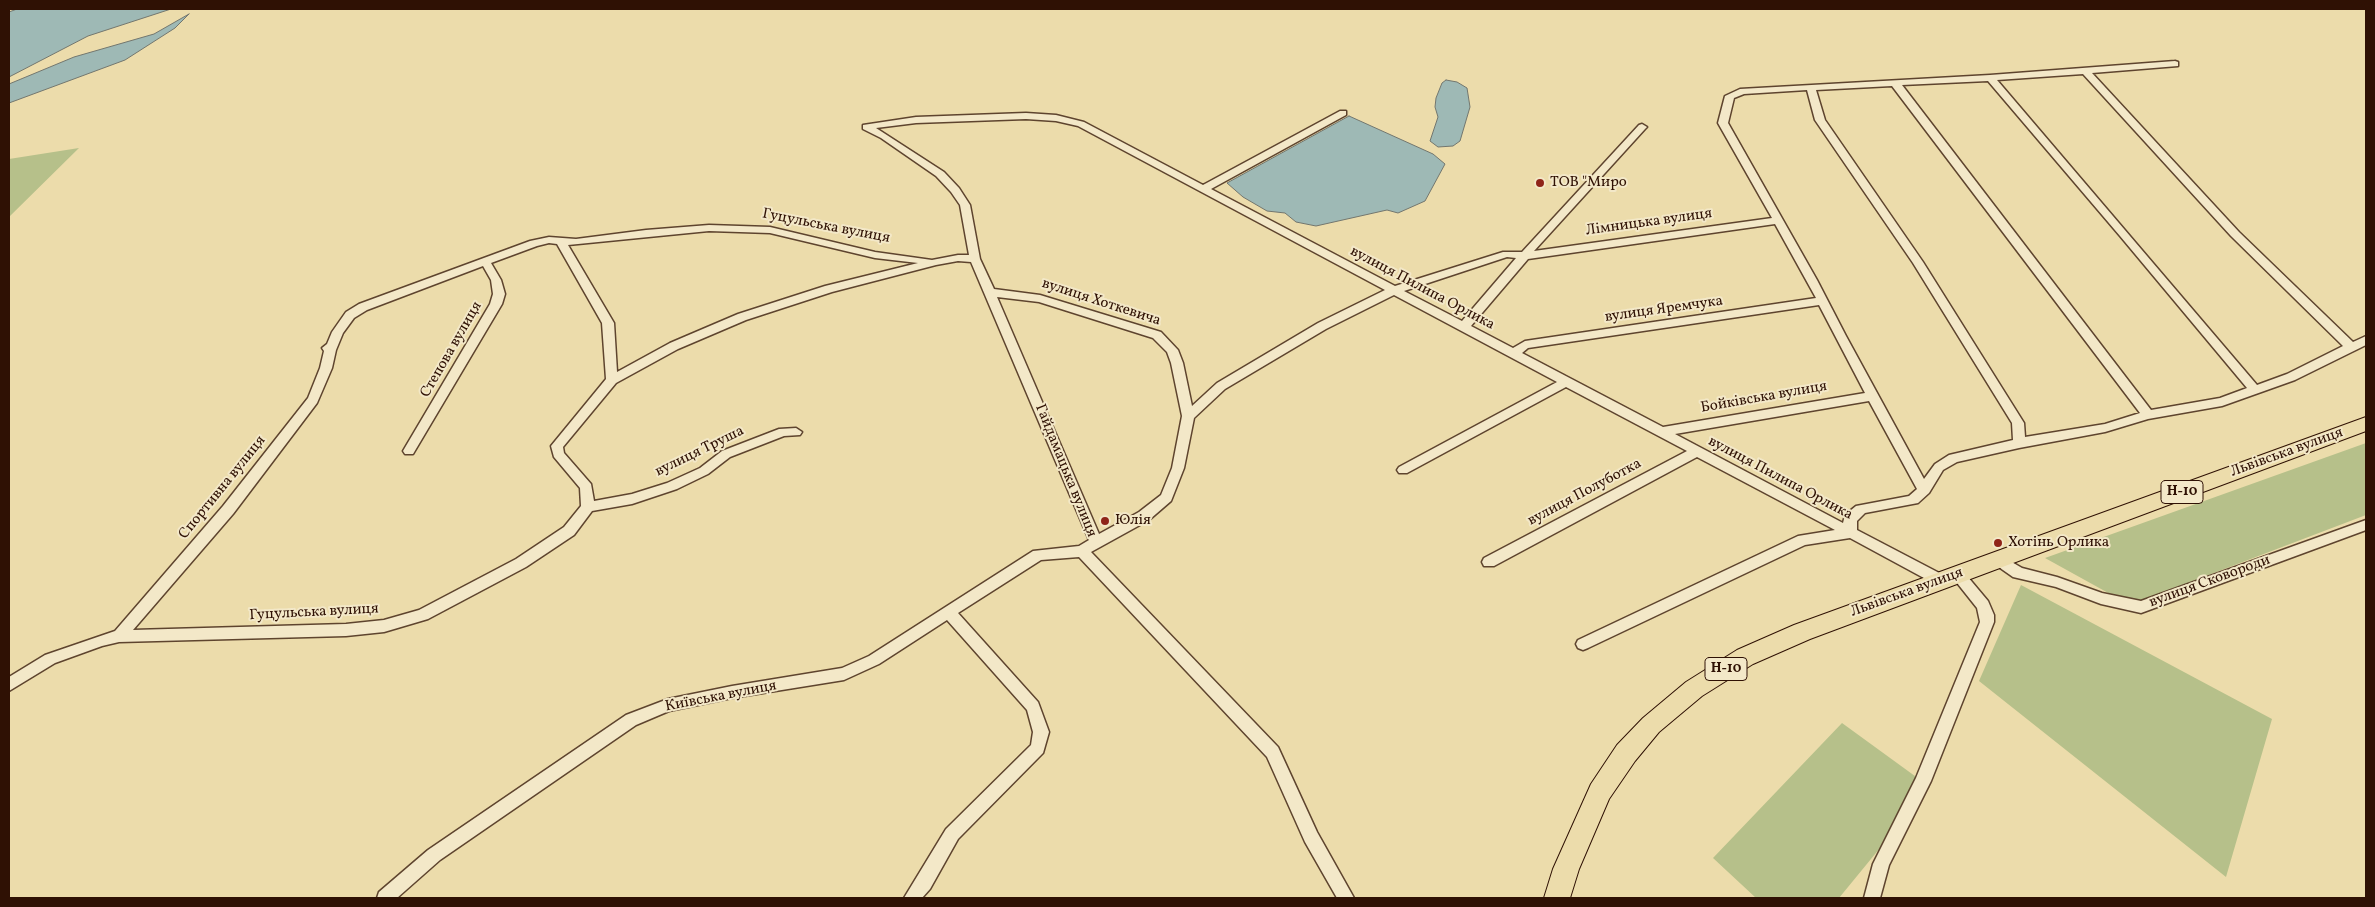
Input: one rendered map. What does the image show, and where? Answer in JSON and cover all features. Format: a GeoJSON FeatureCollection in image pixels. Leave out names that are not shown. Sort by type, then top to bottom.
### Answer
{"type":"FeatureCollection","features":[{"type":"Feature","properties":{"kind":"main road","name":"Львівська вулиця"},"geometry":{"type":"LineString","coordinates":[[1557,898],[1566,869],[1600,792],[1626,753],[1651,725],[1694,689],[1746,657],[1794,635],[1948,577],[2366,424]]}},
{"type":"Feature","properties":{"kind":"street"},"geometry":{"type":"LineString","coordinates":[[1924,490],[1823,301],[1723,124],[1730,96],[1742,91],[1811,86],[1895,84],[2175,64]]}},
{"type":"Feature","properties":{"kind":"street"},"geometry":{"type":"LineString","coordinates":[[2085,71],[2235,234],[2351,347]]}},
{"type":"Feature","properties":{"kind":"street"},"geometry":{"type":"LineString","coordinates":[[1990,78],[2254,389]]}},
{"type":"Feature","properties":{"kind":"street"},"geometry":{"type":"LineString","coordinates":[[1895,84],[2148,415]]}},
{"type":"Feature","properties":{"kind":"street"},"geometry":{"type":"LineString","coordinates":[[1811,86],[1820,120],[1918,262],[2018,423],[2019,443]]}},
{"type":"Feature","properties":{"kind":"street"},"geometry":{"type":"LineString","coordinates":[[1203,189],[1343,113]]}},
{"type":"Feature","properties":{"kind":"street","name":"вулиця Пилипа Орлика"},"geometry":{"type":"LineString","coordinates":[[866,127],[916,120],[1026,116],[1056,118],[1081,124],[1696,452],[1850,532],[1948,577]]}},
{"type":"Feature","properties":{"kind":"street","name":"Гайдамацька вулиця"},"geometry":{"type":"LineString","coordinates":[[866,127],[884,136],[940,174],[955,190],[965,205],[975,259],[1040,407],[1096,542],[1082,551],[1273,752],[1311,837],[1346,898]]}},
{"type":"Feature","properties":{"kind":"street"},"geometry":{"type":"LineString","coordinates":[[1463,328],[1524,256],[1642,127]]}},
{"type":"Feature","properties":{"kind":"street","name":"Лімницька вулиця"},"geometry":{"type":"LineString","coordinates":[[1188,416],[1221,386],[1322,326],[1394,290],[1507,254],[1524,256],[1778,220]]}},
{"type":"Feature","properties":{"kind":"street","name":"Гуцульська вулиця"},"geometry":{"type":"LineString","coordinates":[[329,349],[350,315],[363,307],[534,243],[560,240],[576,242],[646,233],[709,228],[770,230],[875,254],[936,262]]}},
{"type":"Feature","properties":{"kind":"street"},"geometry":{"type":"LineString","coordinates":[[560,240],[608,323],[612,380]]}},
{"type":"Feature","properties":{"kind":"street","name":"Гуцульська вулиця"},"geometry":{"type":"LineString","coordinates":[[9,685],[50,659],[101,640],[119,636],[346,630],[384,626],[423,615],[521,563],[569,532],[588,507],[586,488],[558,454],[557,446],[612,380],[674,346],[742,317],[829,289],[936,262],[958,258],[975,259]]}},
{"type":"Feature","properties":{"kind":"street","name":"Степова вулиця"},"geometry":{"type":"LineString","coordinates":[[409,451],[496,304],[499,294],[496,280],[486,261]]}},
{"type":"Feature","properties":{"kind":"street","name":"вулиця Хоткевича"},"geometry":{"type":"LineString","coordinates":[[989,293],[1003,293],[1040,299],[1156,335],[1172,350],[1177,363],[1188,416],[1178,468],[1166,498],[1144,516],[1096,542]]}},
{"type":"Feature","properties":{"kind":"street","name":"вулиця Яремчука"},"geometry":{"type":"LineString","coordinates":[[1513,354],[1525,346],[1823,301]]}},
{"type":"Feature","properties":{"kind":"street"},"geometry":{"type":"LineString","coordinates":[[1584,644],[1803,540],[1850,532],[1850,519],[1861,509],[1913,500],[1924,490],[1939,467],[1953,458],[2019,443],[2105,428],[2148,415],[2222,402],[2291,377],[2366,340]]}},
{"type":"Feature","properties":{"kind":"street","name":"Спортивна вулиця"},"geometry":{"type":"LineString","coordinates":[[119,636],[228,510],[313,400],[326,368],[329,349]]}},
{"type":"Feature","properties":{"kind":"street"},"geometry":{"type":"LineString","coordinates":[[1403,470],[1566,382]]}},
{"type":"Feature","properties":{"kind":"street","name":"Бойківська вулиця"},"geometry":{"type":"LineString","coordinates":[[1660,432],[1873,396]]}},
{"type":"Feature","properties":{"kind":"street","name":"вулиця Труша"},"geometry":{"type":"LineString","coordinates":[[588,507],[632,499],[672,486],[704,471],[726,454],[783,432],[796,432]]}},
{"type":"Feature","properties":{"kind":"street","name":"вулиця Полуботка"},"geometry":{"type":"LineString","coordinates":[[1489,562],[1696,452]]}},
{"type":"Feature","properties":{"kind":"street","name":"вулиця Сковороди"},"geometry":{"type":"LineString","coordinates":[[1998,559],[2018,573],[2057,582],[2101,598],[2141,607],[2366,525]]}},
{"type":"Feature","properties":{"kind":"street","name":"Київська вулиця"},"geometry":{"type":"LineString","coordinates":[[385,898],[434,855],[631,720],[668,706],[732,692],[844,674],[874,660],[1038,554],[1082,551]]}},
{"type":"Feature","properties":{"kind":"street"},"geometry":{"type":"LineString","coordinates":[[1872,898],[1881,864],[1923,781],[1987,622],[1983,605],[1948,577]]}},
{"type":"Feature","properties":{"kind":"street"},"geometry":{"type":"LineString","coordinates":[[912,898],[924,884],[952,834],[1038,748],[1041,732],[1033,707],[948,612]]}},
{"type":"Feature","properties":{"kind":"green space"},"geometry":{"type":"Polygon","coordinates":[[[79,148],[9,217],[9,159],[79,148]]]}},
{"type":"Feature","properties":{"kind":"green space"},"geometry":{"type":"Polygon","coordinates":[[[2366,443],[2366,515],[2130,605],[2045,558],[2366,443]]]}},
{"type":"Feature","properties":{"kind":"green space"},"geometry":{"type":"Polygon","coordinates":[[[2021,585],[2272,719],[2226,877],[1979,681],[2021,585]]]}},
{"type":"Feature","properties":{"kind":"green space"},"geometry":{"type":"Polygon","coordinates":[[[1842,723],[1930,787],[1839,898],[1756,898],[1713,858],[1842,723]]]}},
{"type":"Feature","properties":{"kind":"water"},"geometry":{"type":"Polygon","coordinates":[[[17,9],[171,9],[88,36],[9,77],[9,12],[17,9]]]}},
{"type":"Feature","properties":{"kind":"water"},"geometry":{"type":"Polygon","coordinates":[[[189,14],[175,28],[125,60],[9,103],[9,84],[74,57],[154,34],[189,14]]]}},
{"type":"Feature","properties":{"kind":"water"},"geometry":{"type":"Polygon","coordinates":[[[1446,80],[1457,82],[1467,88],[1470,107],[1460,141],[1453,146],[1438,147],[1430,141],[1438,117],[1435,107],[1436,98],[1442,83],[1446,80]]]}},
{"type":"Feature","properties":{"kind":"water"},"geometry":{"type":"Polygon","coordinates":[[[1349,116],[1433,154],[1445,164],[1425,201],[1398,213],[1387,210],[1316,226],[1296,222],[1285,213],[1267,211],[1243,197],[1227,183],[1349,116]]]}},
{"type":"Feature","properties":{"kind":"place","name":"ТОВ \"Миро"},"geometry":{"type":"Point","coordinates":[1540,183]}},
{"type":"Feature","properties":{"kind":"place","name":"Юлія"},"geometry":{"type":"Point","coordinates":[1105,521]}},
{"type":"Feature","properties":{"kind":"place","name":"Хотінь Орлика"},"geometry":{"type":"Point","coordinates":[1998,543]}}]}
